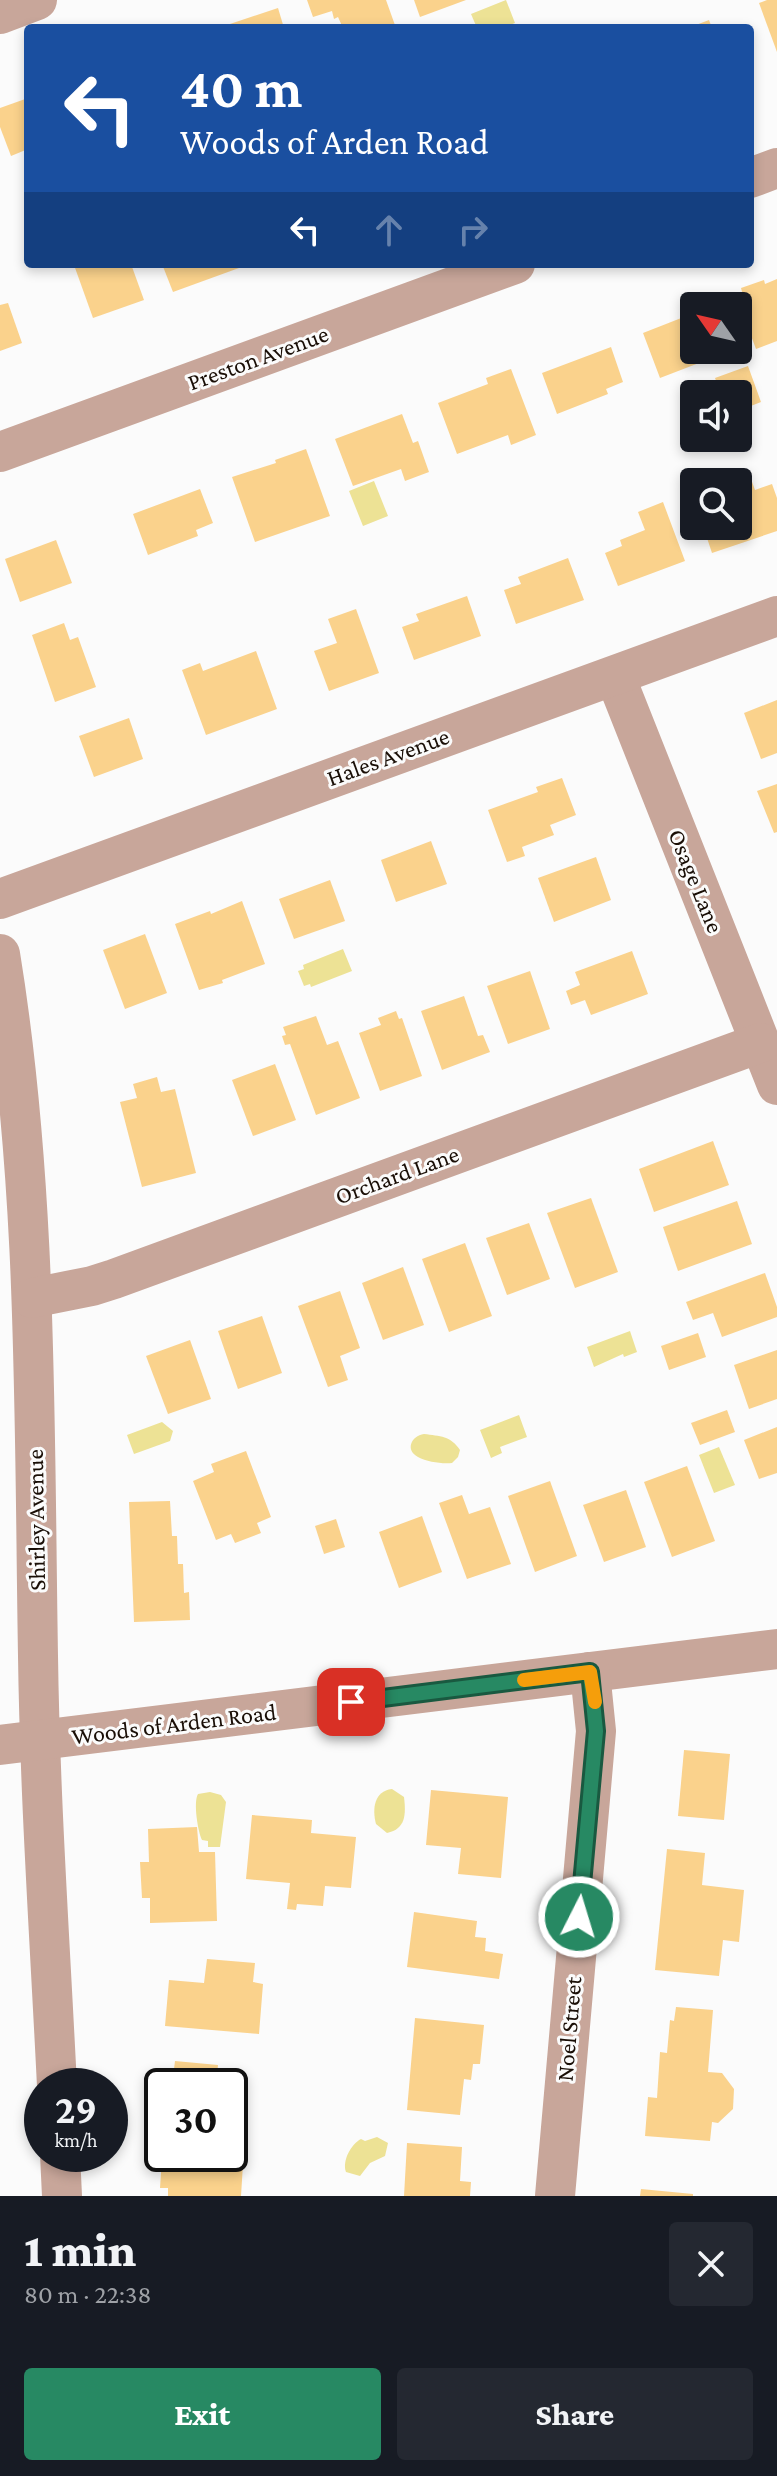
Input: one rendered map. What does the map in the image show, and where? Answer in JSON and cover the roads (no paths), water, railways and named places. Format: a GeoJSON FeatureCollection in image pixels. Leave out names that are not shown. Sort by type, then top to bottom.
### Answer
{"type":"FeatureCollection","features":[{"type":"Feature","properties":{"kind":"street"},"geometry":{"type":"LineString","coordinates":[[0,14],[37,0]]}},
{"type":"Feature","properties":{"kind":"street"},"geometry":{"type":"LineString","coordinates":[[754,177],[777,168]]}},
{"type":"Feature","properties":{"kind":"street","name":"Preston Avenue"},"geometry":{"type":"LineString","coordinates":[[0,452],[504,268]]}},
{"type":"Feature","properties":{"kind":"street","name":"Hales Avenue"},"geometry":{"type":"LineString","coordinates":[[0,899],[777,616]]}},
{"type":"Feature","properties":{"kind":"street","name":"Osage Lane"},"geometry":{"type":"LineString","coordinates":[[615,676],[777,1085]]}},
{"type":"Feature","properties":{"kind":"street","name":"Shirley Avenue"},"geometry":{"type":"LineString","coordinates":[[0,954],[16,1058],[23,1132],[32,1298],[40,1740],[56,2068]]}},
{"type":"Feature","properties":{"kind":"street","name":"Orchard Lane"},"geometry":{"type":"LineString","coordinates":[[32,1298],[114,1279],[760,1043]]}},
{"type":"Feature","properties":{"kind":"street","name":"Woods of Arden Road"},"geometry":{"type":"LineString","coordinates":[[0,1745],[777,1649]]}},
{"type":"Feature","properties":{"kind":"street","name":"Noel Street"},"geometry":{"type":"LineString","coordinates":[[555,2196],[596,1731],[590,1672]]}},
{"type":"Feature","properties":{"kind":"street"},"geometry":{"type":"LineString","coordinates":[[61,2172],[62,2196]]}}]}
